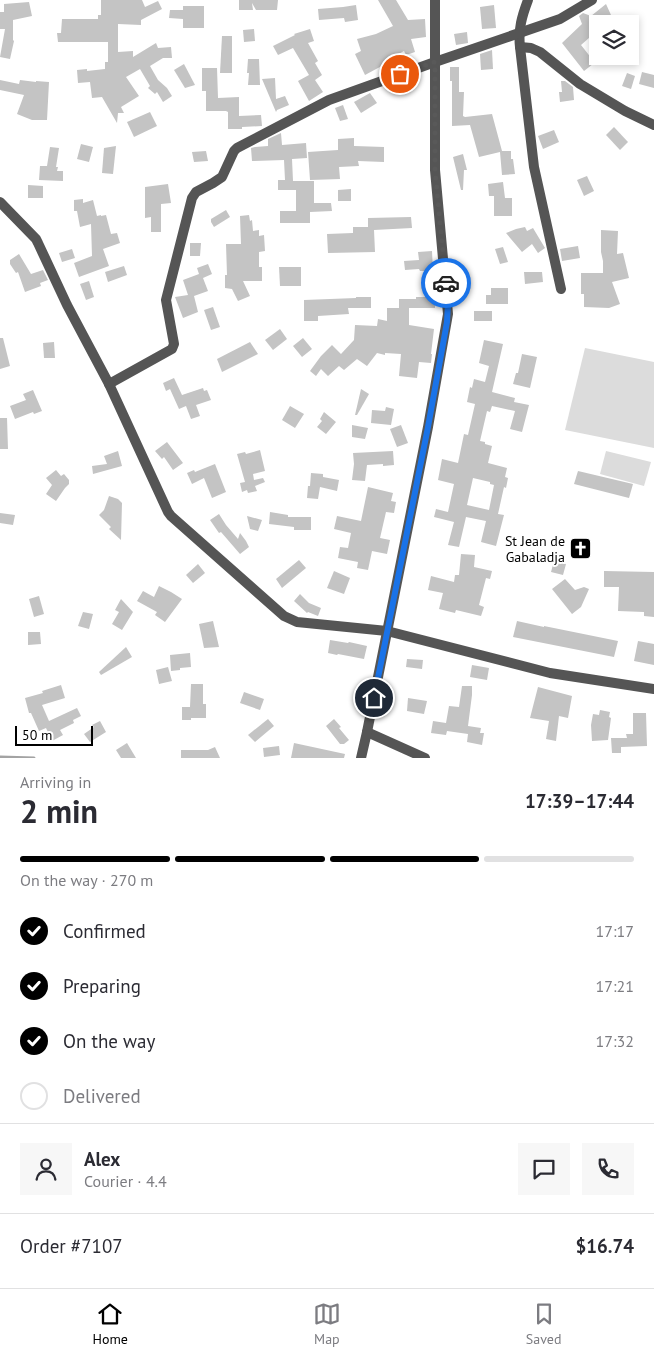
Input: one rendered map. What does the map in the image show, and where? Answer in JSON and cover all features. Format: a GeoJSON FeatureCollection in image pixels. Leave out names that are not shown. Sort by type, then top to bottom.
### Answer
{"type":"FeatureCollection","features":[{"type":"Feature","properties":{"kind":"street"},"geometry":{"type":"LineString","coordinates":[[361,758],[428,427],[448,314],[435,170],[436,0]]}},
{"type":"Feature","properties":{"kind":"street"},"geometry":{"type":"LineString","coordinates":[[528,0],[521,17],[520,47],[534,167],[561,289]]}},
{"type":"Feature","properties":{"kind":"street"},"geometry":{"type":"LineString","coordinates":[[109,384],[174,347],[166,300],[192,198],[196,192],[213,184],[222,177],[237,148],[329,100],[560,19],[592,0]]}},
{"type":"Feature","properties":{"kind":"street"},"geometry":{"type":"LineString","coordinates":[[520,47],[531,48],[540,52],[580,84],[625,111],[654,125]]}},
{"type":"Feature","properties":{"kind":"street"},"geometry":{"type":"LineString","coordinates":[[0,202],[36,239],[67,305],[109,384],[164,505],[171,516],[284,616],[297,622],[387,632],[543,671],[654,689]]}},
{"type":"Feature","properties":{"kind":"street"},"geometry":{"type":"LineString","coordinates":[[367,732],[425,758]]}},
{"type":"Feature","properties":{"kind":"shaded area"},"geometry":{"type":"Polygon","coordinates":[[[585,348],[654,362],[654,448],[565,430],[585,348]]]}},
{"type":"Feature","properties":{"kind":"shaded area"},"geometry":{"type":"Polygon","coordinates":[[[606,451],[651,462],[644,486],[600,474],[606,451]]]}},
{"type":"Feature","properties":{"kind":"building"},"geometry":{"type":"Polygon","coordinates":[[[101,0],[142,0],[145,7],[158,1],[162,9],[141,20],[141,25],[118,24],[118,52],[133,51],[133,57],[156,43],[158,48],[171,47],[172,58],[163,58],[150,66],[158,80],[167,88],[172,96],[163,102],[157,92],[155,94],[148,88],[150,86],[140,69],[126,77],[139,96],[121,107],[124,113],[118,113],[117,123],[102,97],[92,98],[90,82],[78,83],[77,70],[105,69],[105,62],[108,62],[108,42],[58,42],[57,33],[61,33],[62,19],[98,19],[98,15],[101,15],[101,0]]]}},
{"type":"Feature","properties":{"kind":"building"},"geometry":{"type":"Polygon","coordinates":[[[239,0],[278,0],[277,10],[256,10],[252,3],[253,10],[239,10],[239,0]]]}},
{"type":"Feature","properties":{"kind":"building"},"geometry":{"type":"Polygon","coordinates":[[[378,0],[396,0],[408,20],[425,19],[426,37],[411,39],[415,52],[406,55],[404,51],[391,58],[391,61],[365,75],[355,54],[361,51],[357,39],[376,34],[393,26],[378,0]]]}},
{"type":"Feature","properties":{"kind":"building"},"geometry":{"type":"Polygon","coordinates":[[[29,2],[32,16],[13,20],[14,41],[10,59],[0,57],[5,29],[0,29],[0,12],[4,12],[4,4],[29,2]]]}},
{"type":"Feature","properties":{"kind":"building"},"geometry":{"type":"Polygon","coordinates":[[[606,4],[611,15],[592,15],[606,4]]]}},
{"type":"Feature","properties":{"kind":"building"},"geometry":{"type":"Polygon","coordinates":[[[356,5],[358,20],[345,22],[344,18],[319,20],[318,9],[356,5]]]}},
{"type":"Feature","properties":{"kind":"building"},"geometry":{"type":"Polygon","coordinates":[[[494,5],[496,28],[482,29],[480,7],[494,5]]]}},
{"type":"Feature","properties":{"kind":"building"},"geometry":{"type":"Polygon","coordinates":[[[183,6],[204,6],[204,28],[183,28],[183,19],[169,18],[170,10],[183,10],[183,6]]]}},
{"type":"Feature","properties":{"kind":"building"},"geometry":{"type":"Polygon","coordinates":[[[583,13],[589,15],[589,38],[581,45],[589,55],[589,65],[592,65],[584,71],[562,43],[582,24],[579,16],[583,13]]]}},
{"type":"Feature","properties":{"kind":"building"},"geometry":{"type":"Polygon","coordinates":[[[254,29],[255,41],[244,42],[243,30],[254,29]]]}},
{"type":"Feature","properties":{"kind":"building"},"geometry":{"type":"Polygon","coordinates":[[[310,29],[314,41],[308,43],[318,61],[315,63],[322,75],[315,80],[323,92],[309,101],[298,81],[309,75],[293,48],[278,55],[273,46],[294,34],[310,29]]]}},
{"type":"Feature","properties":{"kind":"building"},"geometry":{"type":"Polygon","coordinates":[[[467,32],[468,43],[456,45],[454,34],[467,32]]]}},
{"type":"Feature","properties":{"kind":"building"},"geometry":{"type":"Polygon","coordinates":[[[222,36],[232,36],[232,73],[220,73],[222,36]]]}},
{"type":"Feature","properties":{"kind":"building"},"geometry":{"type":"Polygon","coordinates":[[[492,50],[493,69],[481,70],[480,54],[492,50]]]}},
{"type":"Feature","properties":{"kind":"building"},"geometry":{"type":"Polygon","coordinates":[[[248,59],[259,59],[260,85],[248,85],[248,59]]]}},
{"type":"Feature","properties":{"kind":"building"},"geometry":{"type":"Polygon","coordinates":[[[184,64],[195,85],[185,88],[174,70],[184,64]]]}},
{"type":"Feature","properties":{"kind":"building"},"geometry":{"type":"Polygon","coordinates":[[[450,67],[459,67],[459,92],[464,92],[463,116],[492,114],[502,151],[511,151],[515,174],[502,175],[500,152],[479,157],[470,125],[452,126],[452,81],[450,81],[450,67]]]}},
{"type":"Feature","properties":{"kind":"building"},"geometry":{"type":"Polygon","coordinates":[[[202,68],[217,68],[218,98],[239,97],[239,116],[261,115],[262,126],[228,129],[228,112],[206,111],[206,91],[202,91],[202,68]]]}},
{"type":"Feature","properties":{"kind":"building"},"geometry":{"type":"Polygon","coordinates":[[[642,72],[654,75],[654,88],[639,84],[642,72]]]}},
{"type":"Feature","properties":{"kind":"building"},"geometry":{"type":"Polygon","coordinates":[[[627,73],[635,76],[631,89],[622,86],[627,73]]]}},
{"type":"Feature","properties":{"kind":"building"},"geometry":{"type":"Polygon","coordinates":[[[275,78],[276,99],[285,96],[289,105],[276,112],[262,79],[275,78]]]}},
{"type":"Feature","properties":{"kind":"building"},"geometry":{"type":"Polygon","coordinates":[[[0,80],[19,84],[20,80],[49,82],[47,120],[32,120],[17,114],[24,95],[0,90],[0,80]]]}},
{"type":"Feature","properties":{"kind":"building"},"geometry":{"type":"Polygon","coordinates":[[[561,81],[565,81],[573,87],[574,100],[560,102],[559,92],[562,92],[561,81]]]}},
{"type":"Feature","properties":{"kind":"building"},"geometry":{"type":"Polygon","coordinates":[[[370,93],[377,103],[361,113],[354,102],[370,93]]]}},
{"type":"Feature","properties":{"kind":"building"},"geometry":{"type":"Polygon","coordinates":[[[343,105],[348,119],[340,121],[335,108],[343,105]]]}},
{"type":"Feature","properties":{"kind":"building"},"geometry":{"type":"Polygon","coordinates":[[[150,112],[157,126],[134,137],[127,122],[150,112]]]}},
{"type":"Feature","properties":{"kind":"building"},"geometry":{"type":"Polygon","coordinates":[[[614,127],[628,142],[620,150],[606,135],[614,127]]]}},
{"type":"Feature","properties":{"kind":"building"},"geometry":{"type":"Polygon","coordinates":[[[554,130],[559,142],[543,149],[538,136],[554,130]]]}},
{"type":"Feature","properties":{"kind":"building"},"geometry":{"type":"Polygon","coordinates":[[[281,133],[282,145],[306,143],[307,158],[292,159],[293,181],[314,181],[314,203],[331,203],[332,211],[310,212],[310,223],[280,223],[280,211],[296,211],[296,190],[278,190],[278,180],[285,180],[284,160],[252,161],[251,148],[268,146],[268,139],[281,133]]]}},
{"type":"Feature","properties":{"kind":"building"},"geometry":{"type":"Polygon","coordinates":[[[354,138],[354,146],[384,147],[384,162],[358,161],[359,166],[339,167],[340,179],[310,180],[308,152],[338,150],[338,139],[354,138]]]}},
{"type":"Feature","properties":{"kind":"building"},"geometry":{"type":"Polygon","coordinates":[[[81,144],[93,147],[89,162],[77,159],[81,144]]]}},
{"type":"Feature","properties":{"kind":"building"},"geometry":{"type":"Polygon","coordinates":[[[116,146],[113,174],[102,173],[104,148],[116,146]]]}},
{"type":"Feature","properties":{"kind":"building"},"geometry":{"type":"Polygon","coordinates":[[[50,147],[59,148],[56,167],[58,167],[57,171],[63,171],[63,181],[39,180],[40,166],[47,166],[50,147]]]}},
{"type":"Feature","properties":{"kind":"building"},"geometry":{"type":"Polygon","coordinates":[[[206,151],[208,161],[194,162],[192,152],[206,151]]]}},
{"type":"Feature","properties":{"kind":"building"},"geometry":{"type":"Polygon","coordinates":[[[463,154],[467,170],[464,170],[463,190],[461,190],[453,157],[463,154]]]}},
{"type":"Feature","properties":{"kind":"building"},"geometry":{"type":"Polygon","coordinates":[[[587,176],[594,191],[584,196],[577,180],[587,176]]]}},
{"type":"Feature","properties":{"kind":"building"},"geometry":{"type":"Polygon","coordinates":[[[503,182],[505,198],[512,198],[512,216],[494,216],[494,196],[489,196],[488,184],[503,182]]]}},
{"type":"Feature","properties":{"kind":"building"},"geometry":{"type":"Polygon","coordinates":[[[168,184],[171,203],[161,204],[161,232],[151,232],[151,217],[145,218],[145,187],[168,184]]]}},
{"type":"Feature","properties":{"kind":"building"},"geometry":{"type":"Polygon","coordinates":[[[28,185],[43,186],[43,198],[28,198],[28,185]]]}},
{"type":"Feature","properties":{"kind":"building"},"geometry":{"type":"Polygon","coordinates":[[[351,189],[351,201],[338,201],[338,190],[351,189]]]}},
{"type":"Feature","properties":{"kind":"building"},"geometry":{"type":"Polygon","coordinates":[[[83,199],[83,203],[93,200],[97,216],[106,215],[111,234],[117,233],[120,243],[103,249],[109,266],[79,277],[74,263],[92,256],[91,224],[80,227],[77,211],[74,211],[74,200],[83,199]]]}},
{"type":"Feature","properties":{"kind":"building"},"geometry":{"type":"Polygon","coordinates":[[[226,210],[230,217],[214,227],[211,219],[226,210]]]}},
{"type":"Feature","properties":{"kind":"building"},"geometry":{"type":"Polygon","coordinates":[[[249,215],[250,221],[252,220],[253,231],[259,230],[259,236],[264,235],[265,251],[259,252],[259,267],[262,267],[262,281],[243,281],[250,296],[238,301],[232,289],[225,288],[225,275],[227,275],[226,244],[241,244],[240,216],[249,215]]]}},
{"type":"Feature","properties":{"kind":"building"},"geometry":{"type":"Polygon","coordinates":[[[411,217],[412,228],[374,230],[375,252],[328,253],[327,234],[353,233],[353,227],[368,227],[368,218],[411,217]]]}},
{"type":"Feature","properties":{"kind":"building"},"geometry":{"type":"Polygon","coordinates":[[[525,227],[527,231],[533,228],[545,248],[538,253],[532,244],[522,252],[506,233],[525,227]]]}},
{"type":"Feature","properties":{"kind":"building"},"geometry":{"type":"Polygon","coordinates":[[[601,230],[618,231],[617,254],[623,253],[629,278],[612,282],[620,304],[609,308],[584,307],[584,294],[581,294],[581,273],[603,273],[601,230]]]}},
{"type":"Feature","properties":{"kind":"building"},"geometry":{"type":"Polygon","coordinates":[[[190,243],[201,243],[200,256],[190,256],[190,243]]]}},
{"type":"Feature","properties":{"kind":"building"},"geometry":{"type":"Polygon","coordinates":[[[578,246],[580,258],[562,261],[560,249],[578,246]]]}},
{"type":"Feature","properties":{"kind":"building"},"geometry":{"type":"Polygon","coordinates":[[[503,247],[508,262],[500,264],[495,249],[503,247]]]}},
{"type":"Feature","properties":{"kind":"building"},"geometry":{"type":"Polygon","coordinates":[[[72,249],[75,258],[62,262],[59,253],[72,249]]]}},
{"type":"Feature","properties":{"kind":"building"},"geometry":{"type":"Polygon","coordinates":[[[432,251],[433,271],[405,270],[404,261],[419,260],[418,252],[432,251]]]}},
{"type":"Feature","properties":{"kind":"building"},"geometry":{"type":"Polygon","coordinates":[[[19,254],[31,274],[43,270],[48,280],[40,283],[41,286],[25,292],[18,272],[16,273],[10,264],[10,260],[19,254]]]}},
{"type":"Feature","properties":{"kind":"building"},"geometry":{"type":"Polygon","coordinates":[[[208,264],[212,274],[203,278],[208,291],[194,296],[198,312],[183,318],[175,297],[188,295],[183,280],[199,274],[197,268],[208,264]]]}},
{"type":"Feature","properties":{"kind":"building"},"geometry":{"type":"Polygon","coordinates":[[[124,266],[127,275],[108,282],[105,272],[124,266]]]}},
{"type":"Feature","properties":{"kind":"building"},"geometry":{"type":"Polygon","coordinates":[[[279,267],[301,267],[301,286],[280,286],[279,267]]]}},
{"type":"Feature","properties":{"kind":"building"},"geometry":{"type":"Polygon","coordinates":[[[524,272],[542,272],[543,282],[525,284],[524,272]]]}},
{"type":"Feature","properties":{"kind":"building"},"geometry":{"type":"Polygon","coordinates":[[[89,281],[94,297],[86,300],[80,284],[89,281]]]}},
{"type":"Feature","properties":{"kind":"building"},"geometry":{"type":"Polygon","coordinates":[[[491,288],[508,288],[508,304],[486,304],[486,295],[491,295],[491,288]]]}},
{"type":"Feature","properties":{"kind":"building"},"geometry":{"type":"Polygon","coordinates":[[[371,297],[371,308],[348,308],[349,314],[318,316],[318,321],[304,321],[304,300],[371,297]]]}},
{"type":"Feature","properties":{"kind":"building"},"geometry":{"type":"Polygon","coordinates":[[[416,297],[435,297],[435,308],[409,308],[409,325],[434,329],[431,363],[419,362],[417,378],[399,376],[401,354],[385,353],[385,355],[377,353],[367,366],[357,359],[344,370],[339,366],[328,376],[321,369],[316,376],[310,371],[332,345],[341,354],[354,340],[355,325],[377,326],[378,319],[387,321],[387,308],[399,308],[399,299],[416,299],[416,297]]]}},
{"type":"Feature","properties":{"kind":"building"},"geometry":{"type":"Polygon","coordinates":[[[213,307],[220,327],[211,330],[204,310],[213,307]]]}},
{"type":"Feature","properties":{"kind":"building"},"geometry":{"type":"Polygon","coordinates":[[[474,311],[492,311],[492,321],[474,321],[474,311]]]}},
{"type":"Feature","properties":{"kind":"building"},"geometry":{"type":"Polygon","coordinates":[[[280,329],[287,339],[273,350],[265,340],[280,329]]]}},
{"type":"Feature","properties":{"kind":"building"},"geometry":{"type":"Polygon","coordinates":[[[0,338],[3,338],[10,366],[0,369],[0,338]]]}},
{"type":"Feature","properties":{"kind":"building"},"geometry":{"type":"Polygon","coordinates":[[[303,338],[312,349],[302,357],[293,346],[303,338]]]}},
{"type":"Feature","properties":{"kind":"building"},"geometry":{"type":"Polygon","coordinates":[[[484,340],[503,344],[492,392],[515,398],[514,402],[529,405],[522,432],[510,429],[515,411],[492,406],[490,412],[487,411],[480,441],[492,446],[488,463],[507,468],[505,477],[508,478],[498,514],[504,515],[496,546],[481,542],[486,521],[466,517],[459,547],[448,545],[454,522],[434,517],[436,509],[448,512],[454,484],[438,480],[442,459],[458,463],[464,434],[468,435],[475,404],[467,402],[470,387],[472,388],[474,379],[485,382],[489,366],[479,363],[484,340]],[[473,478],[467,505],[489,510],[494,485],[490,484],[490,482],[473,478]]]}},
{"type":"Feature","properties":{"kind":"building"},"geometry":{"type":"Polygon","coordinates":[[[54,342],[55,358],[44,358],[43,343],[54,342]]]}},
{"type":"Feature","properties":{"kind":"building"},"geometry":{"type":"Polygon","coordinates":[[[250,342],[258,354],[222,372],[217,359],[250,342]]]}},
{"type":"Feature","properties":{"kind":"building"},"geometry":{"type":"Polygon","coordinates":[[[522,354],[537,357],[530,388],[513,384],[516,373],[518,373],[522,354]]]}},
{"type":"Feature","properties":{"kind":"building"},"geometry":{"type":"Polygon","coordinates":[[[174,378],[182,395],[203,388],[204,391],[207,390],[211,400],[196,405],[200,416],[191,419],[186,406],[179,409],[170,389],[166,391],[163,383],[174,378]]]}},
{"type":"Feature","properties":{"kind":"building"},"geometry":{"type":"Polygon","coordinates":[[[361,389],[369,394],[357,415],[355,415],[361,389]]]}},
{"type":"Feature","properties":{"kind":"building"},"geometry":{"type":"Polygon","coordinates":[[[33,390],[42,411],[34,414],[33,412],[15,419],[10,406],[26,400],[23,394],[33,390]]]}},
{"type":"Feature","properties":{"kind":"building"},"geometry":{"type":"Polygon","coordinates":[[[290,406],[304,414],[295,428],[282,420],[290,406]]]}},
{"type":"Feature","properties":{"kind":"building"},"geometry":{"type":"Polygon","coordinates":[[[386,407],[394,409],[391,425],[371,423],[372,410],[385,411],[386,407]]]}},
{"type":"Feature","properties":{"kind":"building"},"geometry":{"type":"Polygon","coordinates":[[[324,412],[336,422],[326,434],[317,427],[322,421],[320,419],[324,412]]]}},
{"type":"Feature","properties":{"kind":"building"},"geometry":{"type":"Polygon","coordinates":[[[0,418],[7,418],[8,449],[0,449],[0,418]]]}},
{"type":"Feature","properties":{"kind":"building"},"geometry":{"type":"Polygon","coordinates":[[[352,425],[368,428],[365,439],[352,437],[352,425]]]}},
{"type":"Feature","properties":{"kind":"building"},"geometry":{"type":"Polygon","coordinates":[[[401,425],[408,443],[397,447],[390,429],[401,425]]]}},
{"type":"Feature","properties":{"kind":"building"},"geometry":{"type":"Polygon","coordinates":[[[167,442],[183,463],[173,470],[164,457],[162,459],[155,451],[167,442]]]}},
{"type":"Feature","properties":{"kind":"building"},"geometry":{"type":"Polygon","coordinates":[[[260,450],[265,471],[253,474],[254,480],[263,478],[265,482],[255,486],[257,491],[248,493],[247,490],[242,492],[240,483],[245,482],[237,454],[245,452],[246,454],[260,450]]]}},
{"type":"Feature","properties":{"kind":"building"},"geometry":{"type":"Polygon","coordinates":[[[118,451],[122,466],[93,474],[92,466],[107,464],[104,456],[118,451]]]}},
{"type":"Feature","properties":{"kind":"building"},"geometry":{"type":"Polygon","coordinates":[[[393,451],[394,465],[367,465],[365,481],[352,480],[353,453],[393,451]]]}},
{"type":"Feature","properties":{"kind":"building"},"geometry":{"type":"Polygon","coordinates":[[[215,464],[226,492],[212,498],[204,478],[192,484],[187,473],[215,464]]]}},
{"type":"Feature","properties":{"kind":"building"},"geometry":{"type":"Polygon","coordinates":[[[56,470],[61,476],[64,474],[69,480],[69,484],[56,501],[46,494],[52,485],[46,478],[56,470]]]}},
{"type":"Feature","properties":{"kind":"building"},"geometry":{"type":"Polygon","coordinates":[[[578,471],[633,484],[629,498],[574,484],[578,471]]]}},
{"type":"Feature","properties":{"kind":"building"},"geometry":{"type":"Polygon","coordinates":[[[311,473],[323,474],[323,477],[339,480],[337,491],[320,487],[318,499],[307,498],[311,473]]]}},
{"type":"Feature","properties":{"kind":"building"},"geometry":{"type":"Polygon","coordinates":[[[368,487],[393,493],[391,501],[396,502],[394,513],[386,512],[380,538],[390,540],[387,554],[372,551],[368,570],[357,568],[358,562],[338,558],[340,547],[348,548],[351,533],[334,529],[337,516],[361,521],[368,487]]]}},
{"type":"Feature","properties":{"kind":"building"},"geometry":{"type":"Polygon","coordinates":[[[109,496],[118,499],[122,503],[121,540],[109,529],[111,527],[99,515],[104,510],[109,496]]]}},
{"type":"Feature","properties":{"kind":"building"},"geometry":{"type":"Polygon","coordinates":[[[270,512],[288,515],[288,517],[311,517],[311,530],[294,530],[294,527],[269,524],[270,512]]]}},
{"type":"Feature","properties":{"kind":"building"},"geometry":{"type":"Polygon","coordinates":[[[0,513],[15,515],[13,525],[0,523],[0,513]]]}},
{"type":"Feature","properties":{"kind":"building"},"geometry":{"type":"Polygon","coordinates":[[[219,514],[238,539],[240,533],[246,541],[249,547],[240,554],[221,532],[219,533],[210,520],[219,514]]]}},
{"type":"Feature","properties":{"kind":"building"},"geometry":{"type":"Polygon","coordinates":[[[247,516],[262,520],[258,531],[250,529],[247,516]]]}},
{"type":"Feature","properties":{"kind":"building"},"geometry":{"type":"Polygon","coordinates":[[[461,554],[475,555],[474,567],[492,571],[490,579],[486,578],[479,605],[484,607],[481,616],[456,610],[455,613],[439,609],[443,593],[428,590],[431,576],[454,582],[455,575],[459,575],[461,554]]]}},
{"type":"Feature","properties":{"kind":"building"},"geometry":{"type":"Polygon","coordinates":[[[299,560],[306,568],[282,588],[276,579],[299,560]]]}},
{"type":"Feature","properties":{"kind":"building"},"geometry":{"type":"Polygon","coordinates":[[[554,561],[566,564],[563,575],[551,572],[554,561]]]}},
{"type":"Feature","properties":{"kind":"building"},"geometry":{"type":"Polygon","coordinates":[[[198,564],[205,573],[193,583],[186,575],[198,564]]]}},
{"type":"Feature","properties":{"kind":"building"},"geometry":{"type":"Polygon","coordinates":[[[334,571],[350,578],[344,594],[327,588],[334,571]]]}},
{"type":"Feature","properties":{"kind":"building"},"geometry":{"type":"Polygon","coordinates":[[[604,571],[654,572],[654,617],[644,616],[644,612],[618,611],[619,587],[604,587],[604,571]]]}},
{"type":"Feature","properties":{"kind":"building"},"geometry":{"type":"Polygon","coordinates":[[[565,579],[575,590],[584,587],[589,589],[581,607],[572,614],[552,589],[565,579]]]}},
{"type":"Feature","properties":{"kind":"building"},"geometry":{"type":"Polygon","coordinates":[[[159,586],[182,599],[165,622],[155,615],[157,612],[137,601],[143,591],[154,597],[159,586]]]}},
{"type":"Feature","properties":{"kind":"building"},"geometry":{"type":"Polygon","coordinates":[[[300,594],[309,603],[321,608],[318,616],[307,613],[294,601],[300,594]]]}},
{"type":"Feature","properties":{"kind":"building"},"geometry":{"type":"Polygon","coordinates":[[[39,596],[44,614],[34,617],[29,599],[39,596]]]}},
{"type":"Feature","properties":{"kind":"building"},"geometry":{"type":"Polygon","coordinates":[[[121,599],[133,612],[122,630],[112,624],[119,612],[115,610],[121,599]]]}},
{"type":"Feature","properties":{"kind":"building"},"geometry":{"type":"Polygon","coordinates":[[[83,612],[93,614],[89,629],[78,626],[83,612]]]}},
{"type":"Feature","properties":{"kind":"building"},"geometry":{"type":"Polygon","coordinates":[[[213,621],[219,647],[204,648],[199,624],[213,621]]]}},
{"type":"Feature","properties":{"kind":"building"},"geometry":{"type":"Polygon","coordinates":[[[517,621],[618,641],[614,657],[513,637],[517,621]]]}},
{"type":"Feature","properties":{"kind":"building"},"geometry":{"type":"Polygon","coordinates":[[[28,632],[40,632],[41,644],[28,645],[28,632]]]}},
{"type":"Feature","properties":{"kind":"building"},"geometry":{"type":"Polygon","coordinates":[[[330,640],[367,646],[364,659],[328,653],[330,640]]]}},
{"type":"Feature","properties":{"kind":"building"},"geometry":{"type":"Polygon","coordinates":[[[638,641],[654,644],[654,665],[634,661],[638,641]]]}},
{"type":"Feature","properties":{"kind":"building"},"geometry":{"type":"Polygon","coordinates":[[[126,647],[132,657],[101,675],[99,672],[126,647]]]}},
{"type":"Feature","properties":{"kind":"building"},"geometry":{"type":"Polygon","coordinates":[[[190,653],[191,667],[171,671],[170,655],[190,653]]]}},
{"type":"Feature","properties":{"kind":"building"},"geometry":{"type":"Polygon","coordinates":[[[407,659],[423,660],[422,669],[406,667],[407,659]]]}},
{"type":"Feature","properties":{"kind":"building"},"geometry":{"type":"Polygon","coordinates":[[[472,665],[489,668],[487,680],[470,677],[472,665]]]}},
{"type":"Feature","properties":{"kind":"building"},"geometry":{"type":"Polygon","coordinates":[[[168,667],[172,681],[159,684],[156,670],[168,667]]]}},
{"type":"Feature","properties":{"kind":"building"},"geometry":{"type":"Polygon","coordinates":[[[191,684],[203,684],[203,704],[206,704],[206,718],[182,720],[182,707],[190,707],[191,684]]]}},
{"type":"Feature","properties":{"kind":"building"},"geometry":{"type":"Polygon","coordinates":[[[61,685],[65,698],[42,705],[49,721],[77,708],[81,716],[73,720],[74,723],[60,730],[63,735],[52,741],[46,728],[39,731],[31,713],[29,713],[25,698],[61,685]]]}},
{"type":"Feature","properties":{"kind":"building"},"geometry":{"type":"Polygon","coordinates":[[[462,686],[472,686],[468,726],[481,728],[480,733],[484,733],[482,745],[467,742],[468,734],[447,731],[446,735],[431,733],[433,721],[446,723],[449,706],[459,707],[462,686]]]}},
{"type":"Feature","properties":{"kind":"building"},"geometry":{"type":"Polygon","coordinates":[[[538,687],[572,696],[568,718],[559,716],[556,741],[546,739],[549,721],[530,718],[538,687]]]}},
{"type":"Feature","properties":{"kind":"building"},"geometry":{"type":"Polygon","coordinates":[[[244,692],[264,699],[260,710],[240,703],[244,692]]]}},
{"type":"Feature","properties":{"kind":"building"},"geometry":{"type":"Polygon","coordinates":[[[408,698],[427,701],[424,714],[407,711],[408,698]]]}},
{"type":"Feature","properties":{"kind":"building"},"geometry":{"type":"Polygon","coordinates":[[[600,710],[610,712],[608,740],[592,741],[591,725],[593,714],[599,715],[600,710]]]}},
{"type":"Feature","properties":{"kind":"building"},"geometry":{"type":"Polygon","coordinates":[[[633,713],[646,713],[647,746],[621,747],[621,753],[612,753],[611,738],[627,738],[626,734],[633,734],[633,713]]]}},
{"type":"Feature","properties":{"kind":"building"},"geometry":{"type":"Polygon","coordinates":[[[268,719],[274,726],[255,742],[248,735],[268,719]]]}},
{"type":"Feature","properties":{"kind":"building"},"geometry":{"type":"Polygon","coordinates":[[[334,719],[349,740],[344,744],[340,744],[326,726],[334,719]]]}},
{"type":"Feature","properties":{"kind":"building"},"geometry":{"type":"Polygon","coordinates":[[[100,721],[106,732],[90,742],[84,734],[94,727],[92,725],[100,721]]]}},
{"type":"Feature","properties":{"kind":"building"},"geometry":{"type":"Polygon","coordinates":[[[127,743],[136,758],[121,758],[116,750],[127,743]]]}},
{"type":"Feature","properties":{"kind":"building"},"geometry":{"type":"Polygon","coordinates":[[[294,743],[345,754],[344,758],[291,758],[294,743]]]}},
{"type":"Feature","properties":{"kind":"building"},"geometry":{"type":"Polygon","coordinates":[[[279,746],[280,755],[264,757],[263,748],[279,746]]]}},
{"type":"Feature","properties":{"kind":"building"},"geometry":{"type":"Polygon","coordinates":[[[215,747],[220,758],[181,758],[181,750],[208,750],[215,747]]]}},
{"type":"Feature","properties":{"kind":"waterway"},"geometry":{"type":"LineString","coordinates":[[0,757],[34,758]]}},
{"type":"Feature","properties":{"kind":"way so far"},"geometry":{"type":"LineString","coordinates":[[400,74],[435,62],[435,170],[446,283]]}},
{"type":"Feature","properties":{"kind":"place","name":"St Jean de Gabaladja"},"geometry":{"type":"Point","coordinates":[581,549]}},
{"type":"Feature","properties":{"kind":"route"},"geometry":{"type":"LineString","coordinates":[[374,698],[447,322],[446,283]]}}]}
